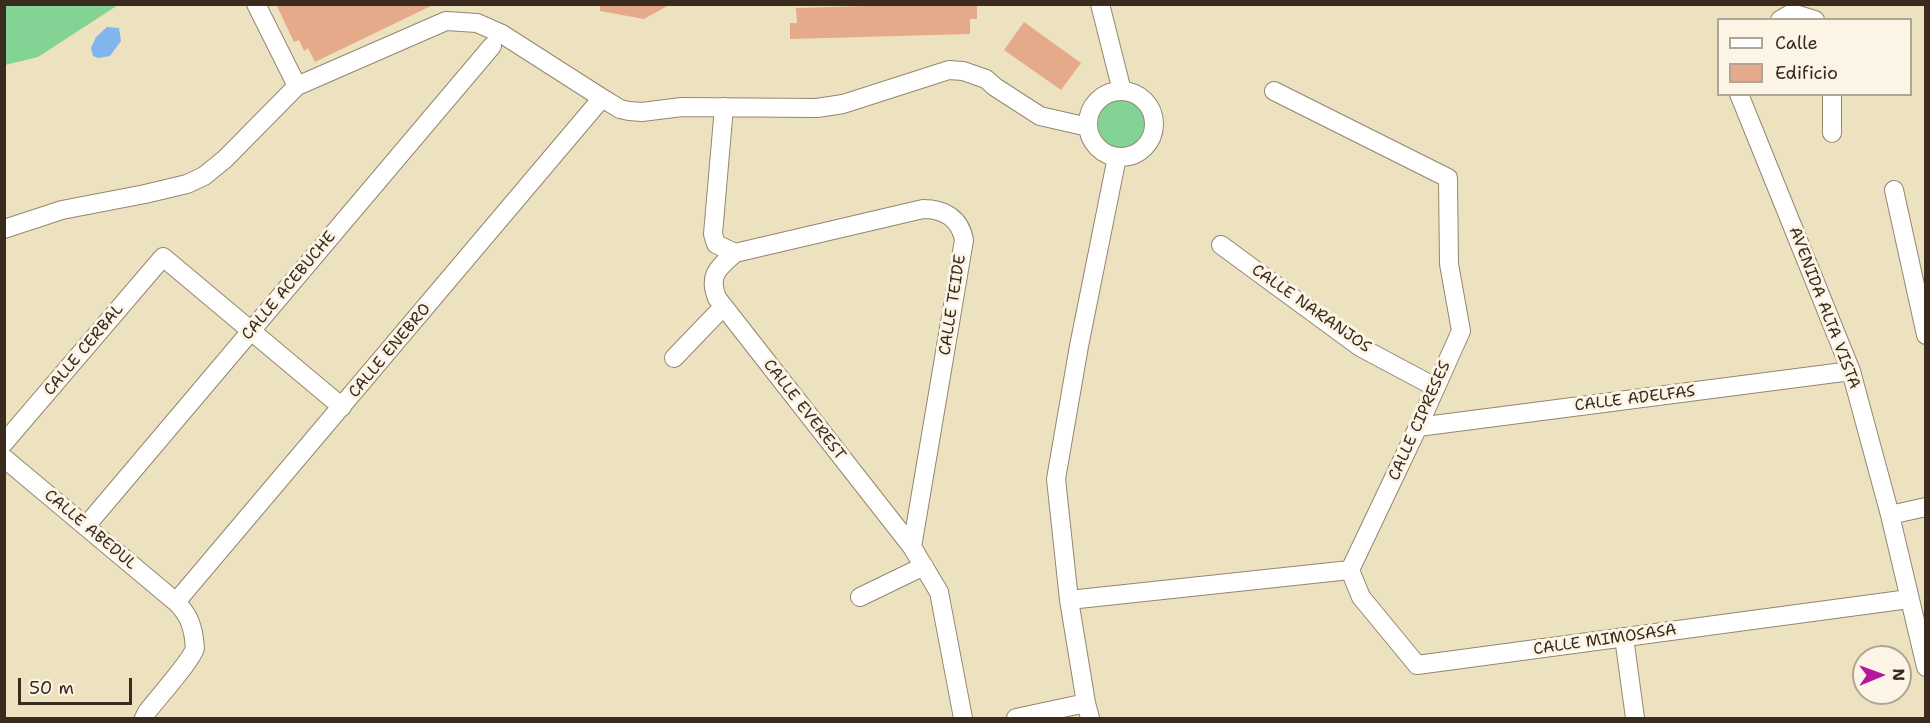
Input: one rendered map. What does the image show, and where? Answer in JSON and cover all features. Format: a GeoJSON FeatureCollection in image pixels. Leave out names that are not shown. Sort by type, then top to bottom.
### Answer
{"type":"FeatureCollection","features":[{"type":"Feature","properties":{"kind":"street"},"geometry":{"type":"LineString","coordinates":[[256,4],[297,86]]}},
{"type":"Feature","properties":{"kind":"street"},"geometry":{"type":"LineString","coordinates":[[1100,4],[1122,91]]}},
{"type":"Feature","properties":{"kind":"street"},"geometry":{"type":"LineString","coordinates":[[1783,18],[1792,13],[1808,18]]}},
{"type":"Feature","properties":{"kind":"street"},"geometry":{"type":"LineString","coordinates":[[4,229],[62,210],[187,184],[204,176],[225,159],[297,86],[446,21],[477,23],[502,34],[620,109],[629,111],[642,112],[682,107],[817,108],[843,104],[949,70],[963,71],[986,79],[1040,116],[1088,127]]}},
{"type":"Feature","properties":{"kind":"street","name":"CALLE ACEBUCHE"},"geometry":{"type":"LineString","coordinates":[[86,526],[492,46]]}},
{"type":"Feature","properties":{"kind":"street"},"geometry":{"type":"LineString","coordinates":[[1122,91],[1132,92],[1141,97],[1148,104],[1155,122],[1154,131],[1144,148],[1127,157],[1117,157],[1101,150],[1095,144],[1088,127],[1089,116],[1101,97],[1111,92],[1122,91]]}},
{"type":"Feature","properties":{"kind":"street","name":"CALLE CIPRESES"},"geometry":{"type":"LineString","coordinates":[[1274,91],[1448,178],[1449,264],[1461,331],[1350,570]]}},
{"type":"Feature","properties":{"kind":"street","name":"AVENIDA ALTA VISTA"},"geometry":{"type":"LineString","coordinates":[[1741,96],[1851,371],[1890,515],[1926,667]]}},
{"type":"Feature","properties":{"kind":"street"},"geometry":{"type":"LineString","coordinates":[[1832,133],[1833,96]]}},
{"type":"Feature","properties":{"kind":"street","name":"CALLE ENEBRO"},"geometry":{"type":"LineString","coordinates":[[176,602],[602,98]]}},
{"type":"Feature","properties":{"kind":"street"},"geometry":{"type":"LineString","coordinates":[[724,107],[713,240],[716,244],[735,253]]}},
{"type":"Feature","properties":{"kind":"street"},"geometry":{"type":"LineString","coordinates":[[1017,718],[1088,711],[1069,600],[1056,479],[1079,346],[1117,157]]}},
{"type":"Feature","properties":{"kind":"street"},"geometry":{"type":"LineString","coordinates":[[1894,190],[1926,335]]}},
{"type":"Feature","properties":{"kind":"street","name":"CALLE TEIDE"},"geometry":{"type":"LineString","coordinates":[[735,253],[923,209],[936,209],[955,219],[964,240],[912,547]]}},
{"type":"Feature","properties":{"kind":"street","name":"CALLE NARANJOS"},"geometry":{"type":"LineString","coordinates":[[1221,245],[1360,347],[1435,387]]}},
{"type":"Feature","properties":{"kind":"street","name":"CALLE EVEREST"},"geometry":{"type":"LineString","coordinates":[[735,253],[714,274],[713,288],[723,307],[912,547],[924,566],[939,592],[963,718]]}},
{"type":"Feature","properties":{"kind":"street","name":"CALLE CERBAL"},"geometry":{"type":"LineString","coordinates":[[4,443],[163,257],[250,331]]}},
{"type":"Feature","properties":{"kind":"street"},"geometry":{"type":"LineString","coordinates":[[674,358],[723,307]]}},
{"type":"Feature","properties":{"kind":"street"},"geometry":{"type":"LineString","coordinates":[[250,331],[342,407]]}},
{"type":"Feature","properties":{"kind":"street","name":"CALLE ADELFAS"},"geometry":{"type":"LineString","coordinates":[[1418,427],[1851,371]]}},
{"type":"Feature","properties":{"kind":"street","name":"CALLE ABEDUL"},"geometry":{"type":"LineString","coordinates":[[4,458],[184,609],[192,627],[195,648]]}},
{"type":"Feature","properties":{"kind":"street"},"geometry":{"type":"LineString","coordinates":[[1890,515],[1926,507]]}},
{"type":"Feature","properties":{"kind":"street"},"geometry":{"type":"LineString","coordinates":[[860,597],[924,566]]}},
{"type":"Feature","properties":{"kind":"street"},"geometry":{"type":"LineString","coordinates":[[1069,600],[1350,570]]}},
{"type":"Feature","properties":{"kind":"street","name":"CALLE MIMOSASA"},"geometry":{"type":"LineString","coordinates":[[1350,570],[1361,597],[1417,665],[1909,600]]}},
{"type":"Feature","properties":{"kind":"street"},"geometry":{"type":"LineString","coordinates":[[144,718],[187,663],[201,639],[201,624],[191,597],[191,585]]}},
{"type":"Feature","properties":{"kind":"street"},"geometry":{"type":"LineString","coordinates":[[1624,637],[1635,718]]}},
{"type":"Feature","properties":{"kind":"green space"},"geometry":{"type":"Polygon","coordinates":[[[4,5],[118,5],[38,57],[5,65],[4,5]]]}},
{"type":"Feature","properties":{"kind":"green space"},"geometry":{"type":"Polygon","coordinates":[[[1122,100],[1139,107],[1146,124],[1139,141],[1122,148],[1105,141],[1098,124],[1105,107],[1122,100]]]}},
{"type":"Feature","properties":{"kind":"water"},"geometry":{"type":"Polygon","coordinates":[[[107,27],[119,28],[121,41],[110,56],[98,58],[93,56],[91,48],[96,37],[107,27]]]}},
{"type":"Feature","properties":{"kind":"building"},"geometry":{"type":"Polygon","coordinates":[[[276,4],[435,4],[315,62],[308,48],[304,51],[299,40],[294,42],[276,4]]]}},
{"type":"Feature","properties":{"kind":"building"},"geometry":{"type":"Polygon","coordinates":[[[600,4],[671,4],[644,19],[600,11],[600,4]]]}},
{"type":"Feature","properties":{"kind":"building"},"geometry":{"type":"Polygon","coordinates":[[[977,4],[977,19],[970,19],[970,34],[790,39],[790,23],[797,23],[796,8],[977,4]]]}},
{"type":"Feature","properties":{"kind":"building"},"geometry":{"type":"Polygon","coordinates":[[[1024,22],[1081,63],[1061,90],[1004,50],[1024,22]]]}}]}
